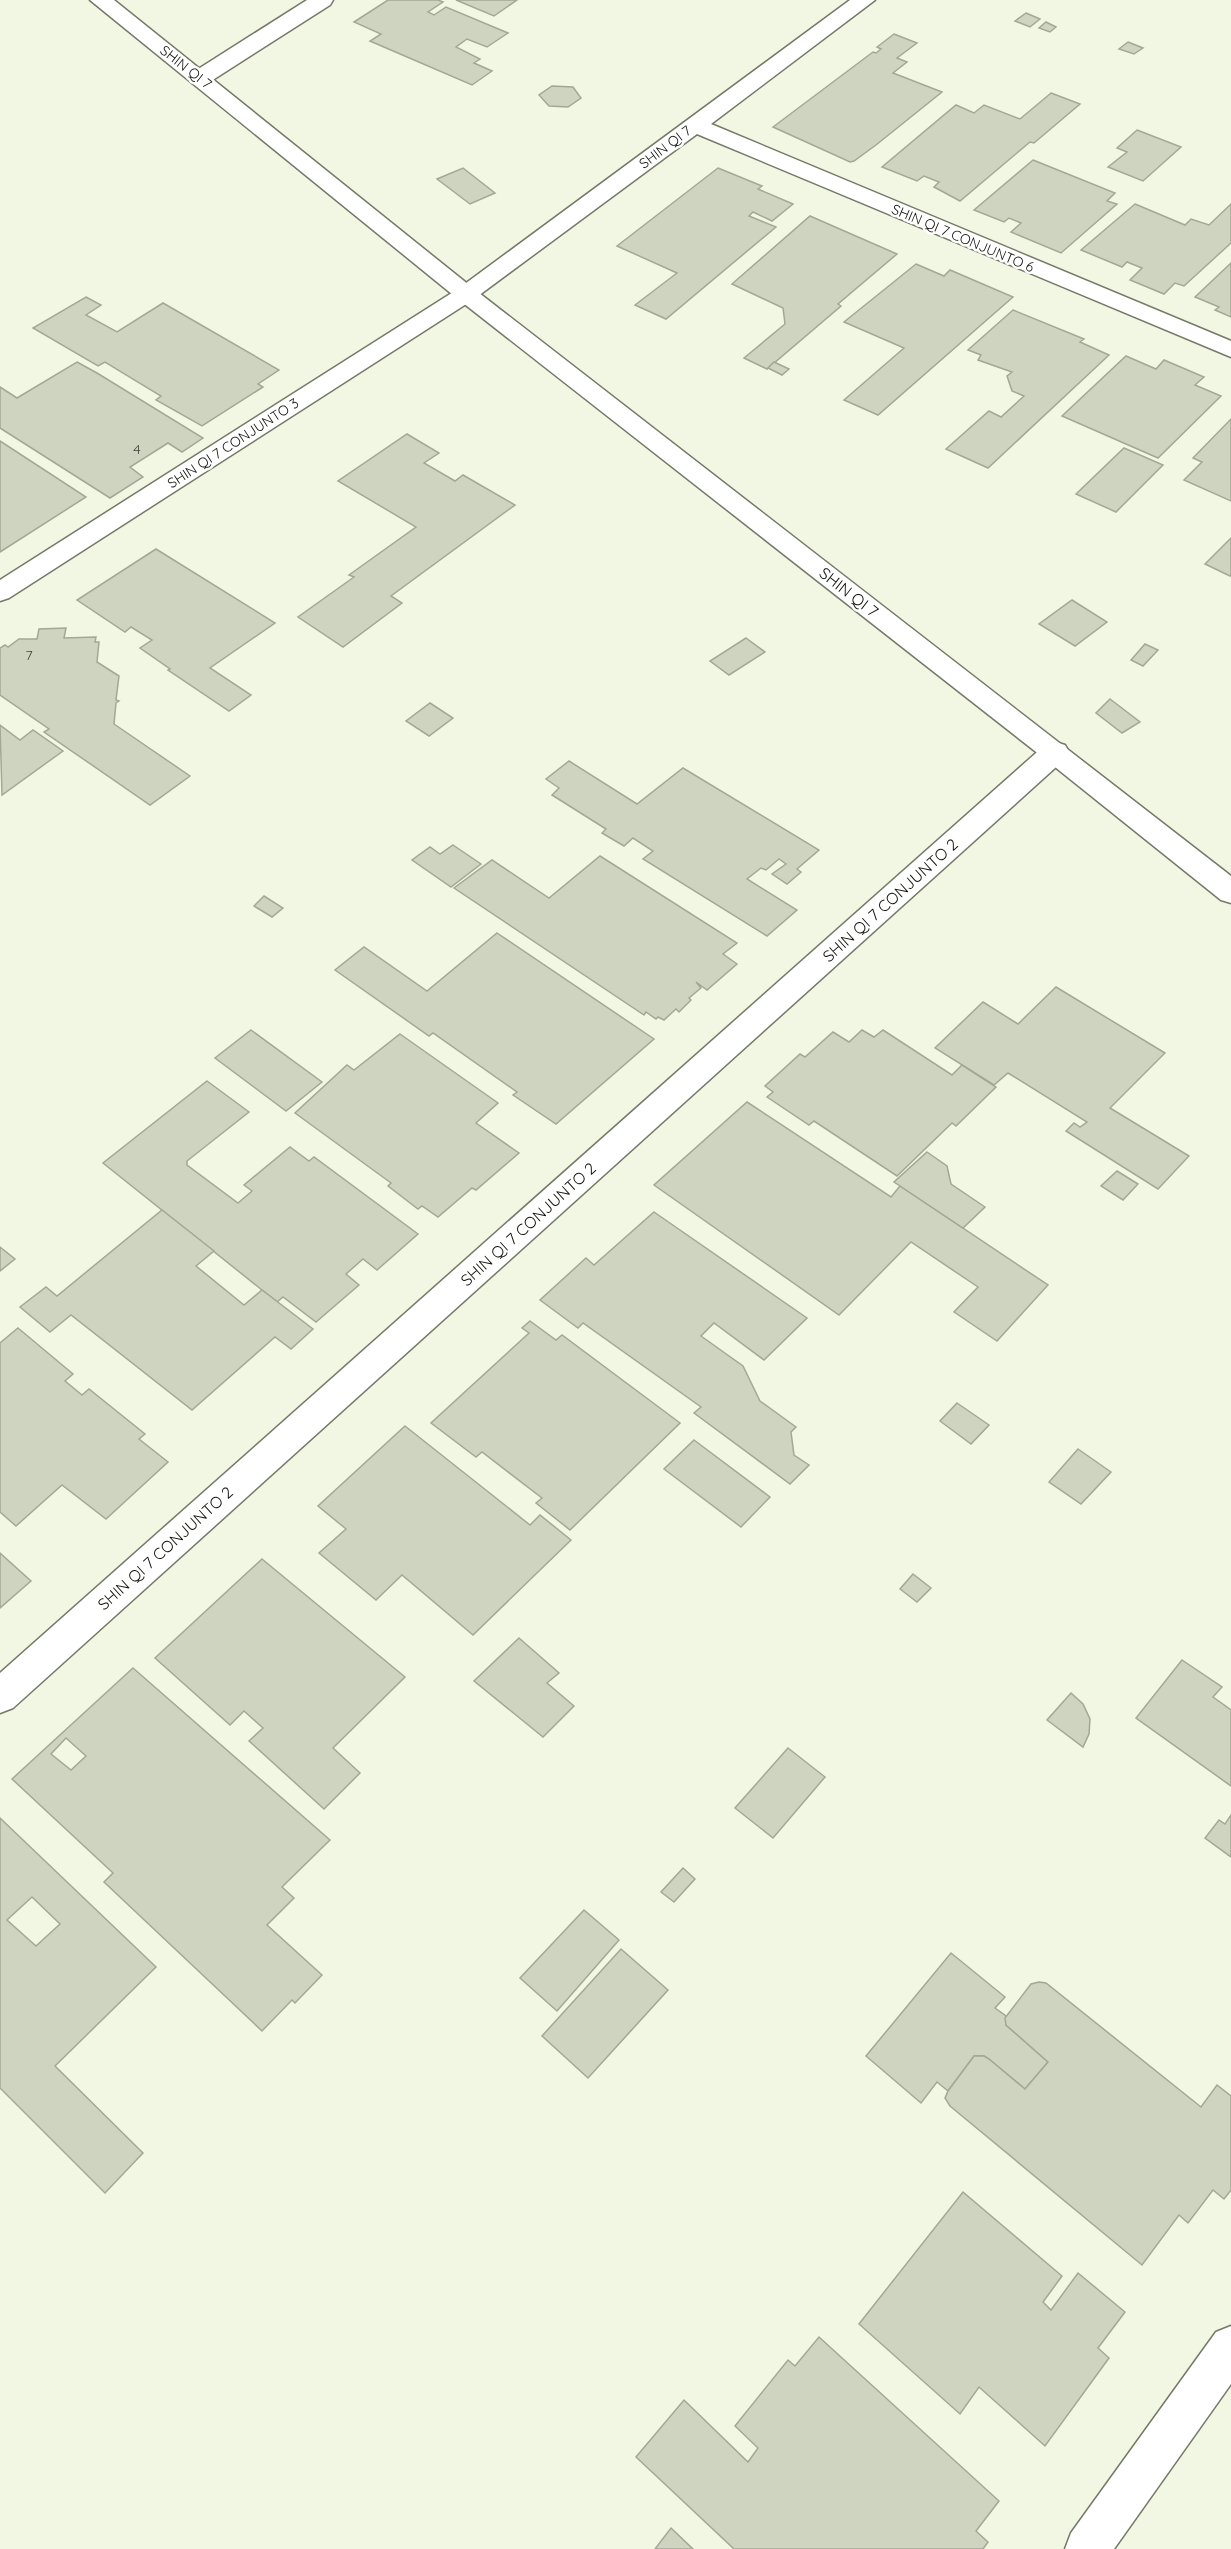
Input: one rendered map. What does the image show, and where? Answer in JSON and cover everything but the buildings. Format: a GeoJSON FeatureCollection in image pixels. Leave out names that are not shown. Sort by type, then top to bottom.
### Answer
{"type":"FeatureCollection","features":[{"type":"Feature","properties":{"kind":"street","name":"SHIN QI 7"},"geometry":{"type":"LineString","coordinates":[[101,0],[466,294],[1055,752],[1231,892]]}},
{"type":"Feature","properties":{"kind":"street"},"geometry":{"type":"LineString","coordinates":[[200,78],[322,0]]}},
{"type":"Feature","properties":{"kind":"street","name":"SHIN QI 7"},"geometry":{"type":"LineString","coordinates":[[466,294],[864,0]]}},
{"type":"Feature","properties":{"kind":"street","name":"SHIN QI 7 CONJUNTO 6"},"geometry":{"type":"LineString","coordinates":[[694,125],[1231,350]]}},
{"type":"Feature","properties":{"kind":"street","name":"SHIN QI 7 CONJUNTO 3"},"geometry":{"type":"LineString","coordinates":[[0,592],[466,294]]}},
{"type":"Feature","properties":{"kind":"street","name":"SHIN QI 7 CONJUNTO 2"},"geometry":{"type":"LineString","coordinates":[[0,1696],[1055,752]]}},
{"type":"Feature","properties":{"kind":"street"},"geometry":{"type":"LineString","coordinates":[[1087,2549],[1231,2347]]}}]}
